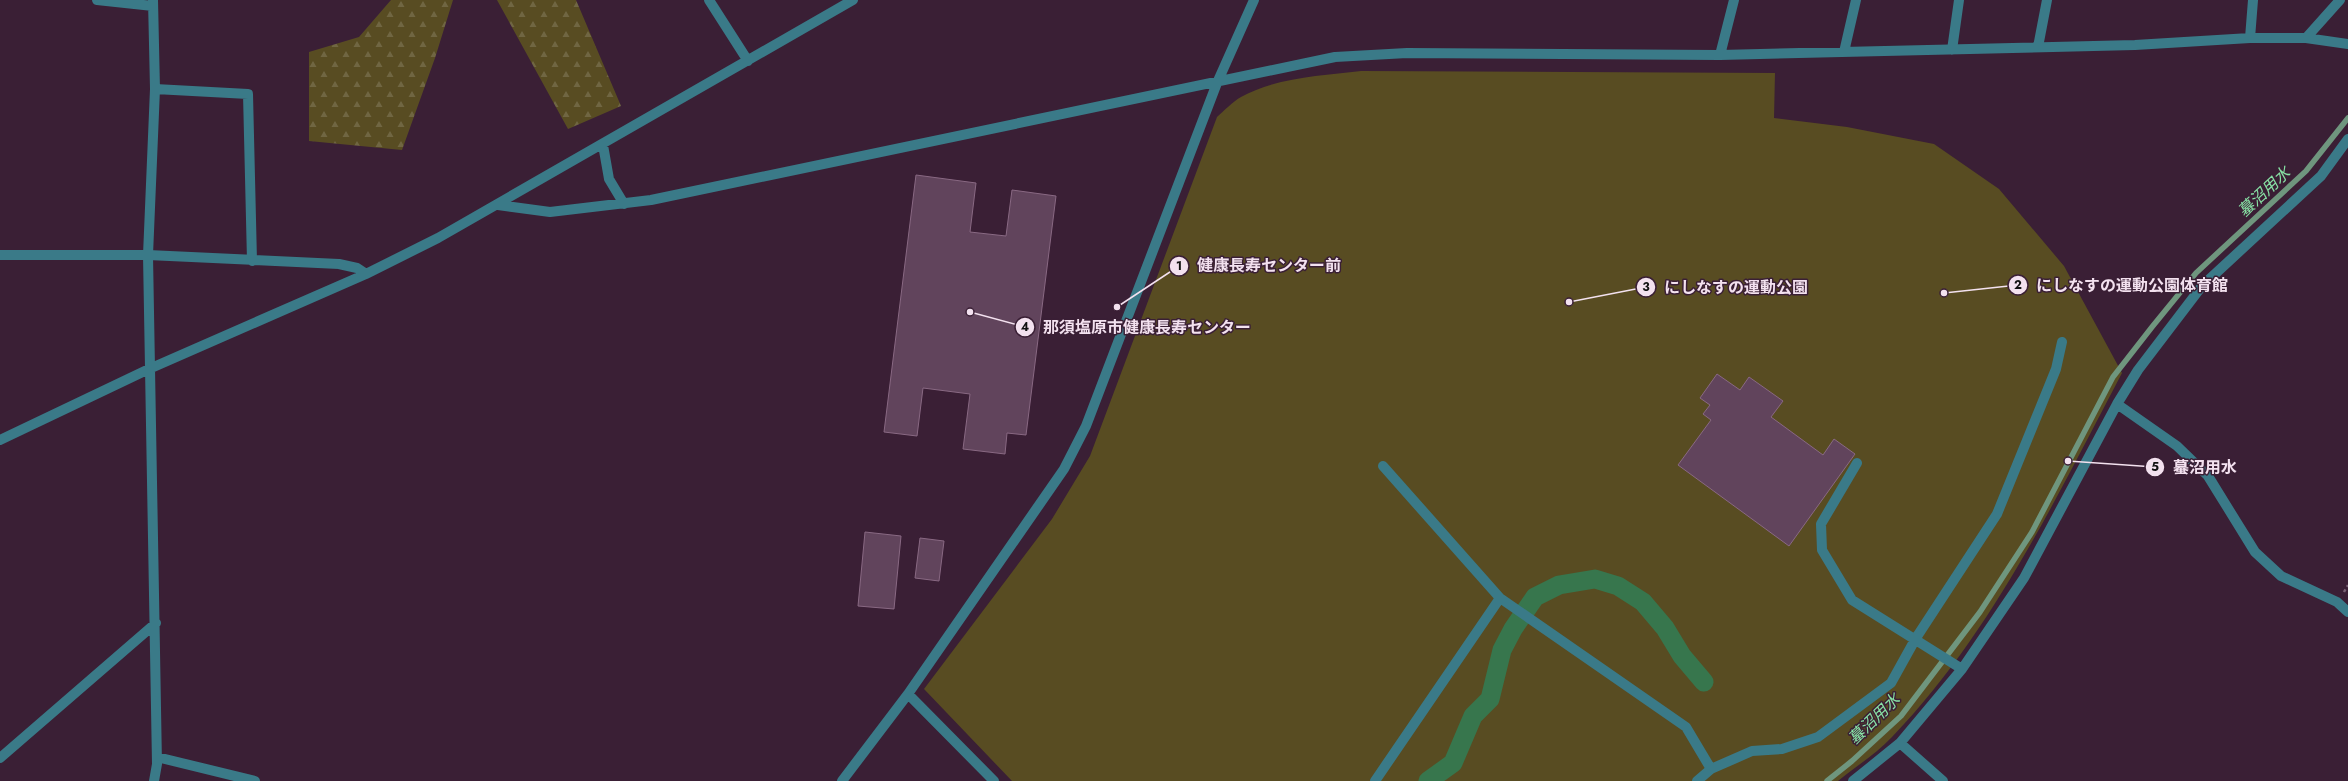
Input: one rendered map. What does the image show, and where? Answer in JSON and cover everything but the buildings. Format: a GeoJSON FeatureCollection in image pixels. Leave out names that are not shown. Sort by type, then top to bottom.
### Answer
{"type":"FeatureCollection","features":[{"type":"Feature","properties":{"kind":"street"},"geometry":{"type":"LineString","coordinates":[[97,0],[153,3],[155,90],[148,255],[149,369],[156,623],[157,757],[154,781]]}},
{"type":"Feature","properties":{"kind":"street"},"geometry":{"type":"LineString","coordinates":[[709,0],[748,61]]}},
{"type":"Feature","properties":{"kind":"street"},"geometry":{"type":"LineString","coordinates":[[0,440],[149,369],[366,274],[498,205],[853,0]]}},
{"type":"Feature","properties":{"kind":"street"},"geometry":{"type":"LineString","coordinates":[[842,781],[908,694],[1064,469],[1086,426],[1217,83],[1254,0]]}},
{"type":"Feature","properties":{"kind":"street"},"geometry":{"type":"LineString","coordinates":[[1720,55],[1734,0]]}},
{"type":"Feature","properties":{"kind":"street"},"geometry":{"type":"LineString","coordinates":[[1844,52],[1856,0]]}},
{"type":"Feature","properties":{"kind":"street"},"geometry":{"type":"LineString","coordinates":[[1952,50],[1959,0]]}},
{"type":"Feature","properties":{"kind":"street"},"geometry":{"type":"LineString","coordinates":[[2038,47],[2047,0]]}},
{"type":"Feature","properties":{"kind":"street"},"geometry":{"type":"LineString","coordinates":[[2250,38],[2253,0]]}},
{"type":"Feature","properties":{"kind":"street"},"geometry":{"type":"LineString","coordinates":[[2306,38],[2340,0]]}},
{"type":"Feature","properties":{"kind":"street"},"geometry":{"type":"LineString","coordinates":[[498,205],[550,212],[624,204],[1217,83],[1335,57],[1407,53],[1720,55],[1952,50],[2250,38],[2306,38],[2348,44]]}},
{"type":"Feature","properties":{"kind":"street"},"geometry":{"type":"LineString","coordinates":[[155,90],[248,94],[252,261]]}},
{"type":"Feature","properties":{"kind":"street"},"geometry":{"type":"LineString","coordinates":[[1853,781],[1900,743],[1962,669],[2024,578],[2117,404],[2138,370],[2202,286],[2321,176],[2348,139]]}},
{"type":"Feature","properties":{"kind":"street"},"geometry":{"type":"LineString","coordinates":[[603,145],[609,179],[624,204]]}},
{"type":"Feature","properties":{"kind":"street"},"geometry":{"type":"LineString","coordinates":[[0,255],[148,255],[339,264],[357,268],[366,274]]}},
{"type":"Feature","properties":{"kind":"street"},"geometry":{"type":"LineString","coordinates":[[1696,781],[1710,769],[1752,751],[1782,749],[1818,737],[1891,683],[1916,638],[1998,514],[2056,369],[2062,342]]}},
{"type":"Feature","properties":{"kind":"street"},"geometry":{"type":"LineString","coordinates":[[2117,404],[2177,446],[2208,476],[2255,552],[2281,576],[2337,602],[2348,612]]}},
{"type":"Feature","properties":{"kind":"street"},"geometry":{"type":"LineString","coordinates":[[1857,463],[1822,524],[1822,550],[1852,600],[1916,638],[1962,669]]}},
{"type":"Feature","properties":{"kind":"street"},"geometry":{"type":"LineString","coordinates":[[1383,466],[1500,598],[1686,727],[1710,769]]}},
{"type":"Feature","properties":{"kind":"street"},"geometry":{"type":"LineString","coordinates":[[1375,781],[1500,598]]}},
{"type":"Feature","properties":{"kind":"street"},"geometry":{"type":"LineString","coordinates":[[0,758],[156,623]]}},
{"type":"Feature","properties":{"kind":"street"},"geometry":{"type":"LineString","coordinates":[[908,694],[994,781]]}},
{"type":"Feature","properties":{"kind":"street"},"geometry":{"type":"LineString","coordinates":[[1900,743],[1943,781]]}},
{"type":"Feature","properties":{"kind":"street"},"geometry":{"type":"LineString","coordinates":[[157,757],[256,781]]}},
{"type":"Feature","properties":{"kind":"green space"},"geometry":{"type":"Polygon","coordinates":[[[391,0],[453,0],[435,58],[402,150],[309,141],[309,52],[359,37],[391,0]]]}},
{"type":"Feature","properties":{"kind":"green space"},"geometry":{"type":"Polygon","coordinates":[[[497,0],[576,0],[621,106],[568,129],[497,0]]]}},
{"type":"Feature","properties":{"kind":"green space"},"geometry":{"type":"Polygon","coordinates":[[[1361,71],[1775,73],[1774,118],[1847,127],[1934,144],[1999,189],[2064,266],[2122,373],[2046,517],[1991,610],[1961,654],[1928,697],[1892,737],[1872,755],[1838,781],[1012,781],[924,689],[1052,519],[1090,456],[1217,117],[1241,97],[1269,85],[1300,78],[1361,71]]]}},
{"type":"Feature","properties":{"kind":"waterway","name":"蟇沼用水"},"geometry":{"type":"LineString","coordinates":[[1827,781],[1852,761],[1901,716],[1980,612],[2032,532],[2113,377],[2152,327],[2196,273],[2306,171],[2348,118]]}},
{"type":"Feature","properties":{"kind":"waterway"},"geometry":{"type":"LineString","coordinates":[[1428,781],[1453,763],[1473,716],[1490,699],[1502,650],[1513,629],[1535,597],[1559,585],[1595,579],[1618,586],[1643,602],[1665,628],[1682,656],[1704,682]]}},
{"type":"Feature","properties":{"kind":"place","name":"にしなすの運動公園体育館"},"geometry":{"type":"Point","coordinates":[1944,293]}},
{"type":"Feature","properties":{"kind":"place","name":"にしなすの運動公園"},"geometry":{"type":"Point","coordinates":[1569,302]}},
{"type":"Feature","properties":{"kind":"place","name":"健康長寿センター前"},"geometry":{"type":"Point","coordinates":[1117,307]}},
{"type":"Feature","properties":{"kind":"place","name":"那須塩原市健康長寿センター"},"geometry":{"type":"Point","coordinates":[970,312]}},
{"type":"Feature","properties":{"kind":"place","name":"蟇沼用水"},"geometry":{"type":"Point","coordinates":[2068,461]}}]}
